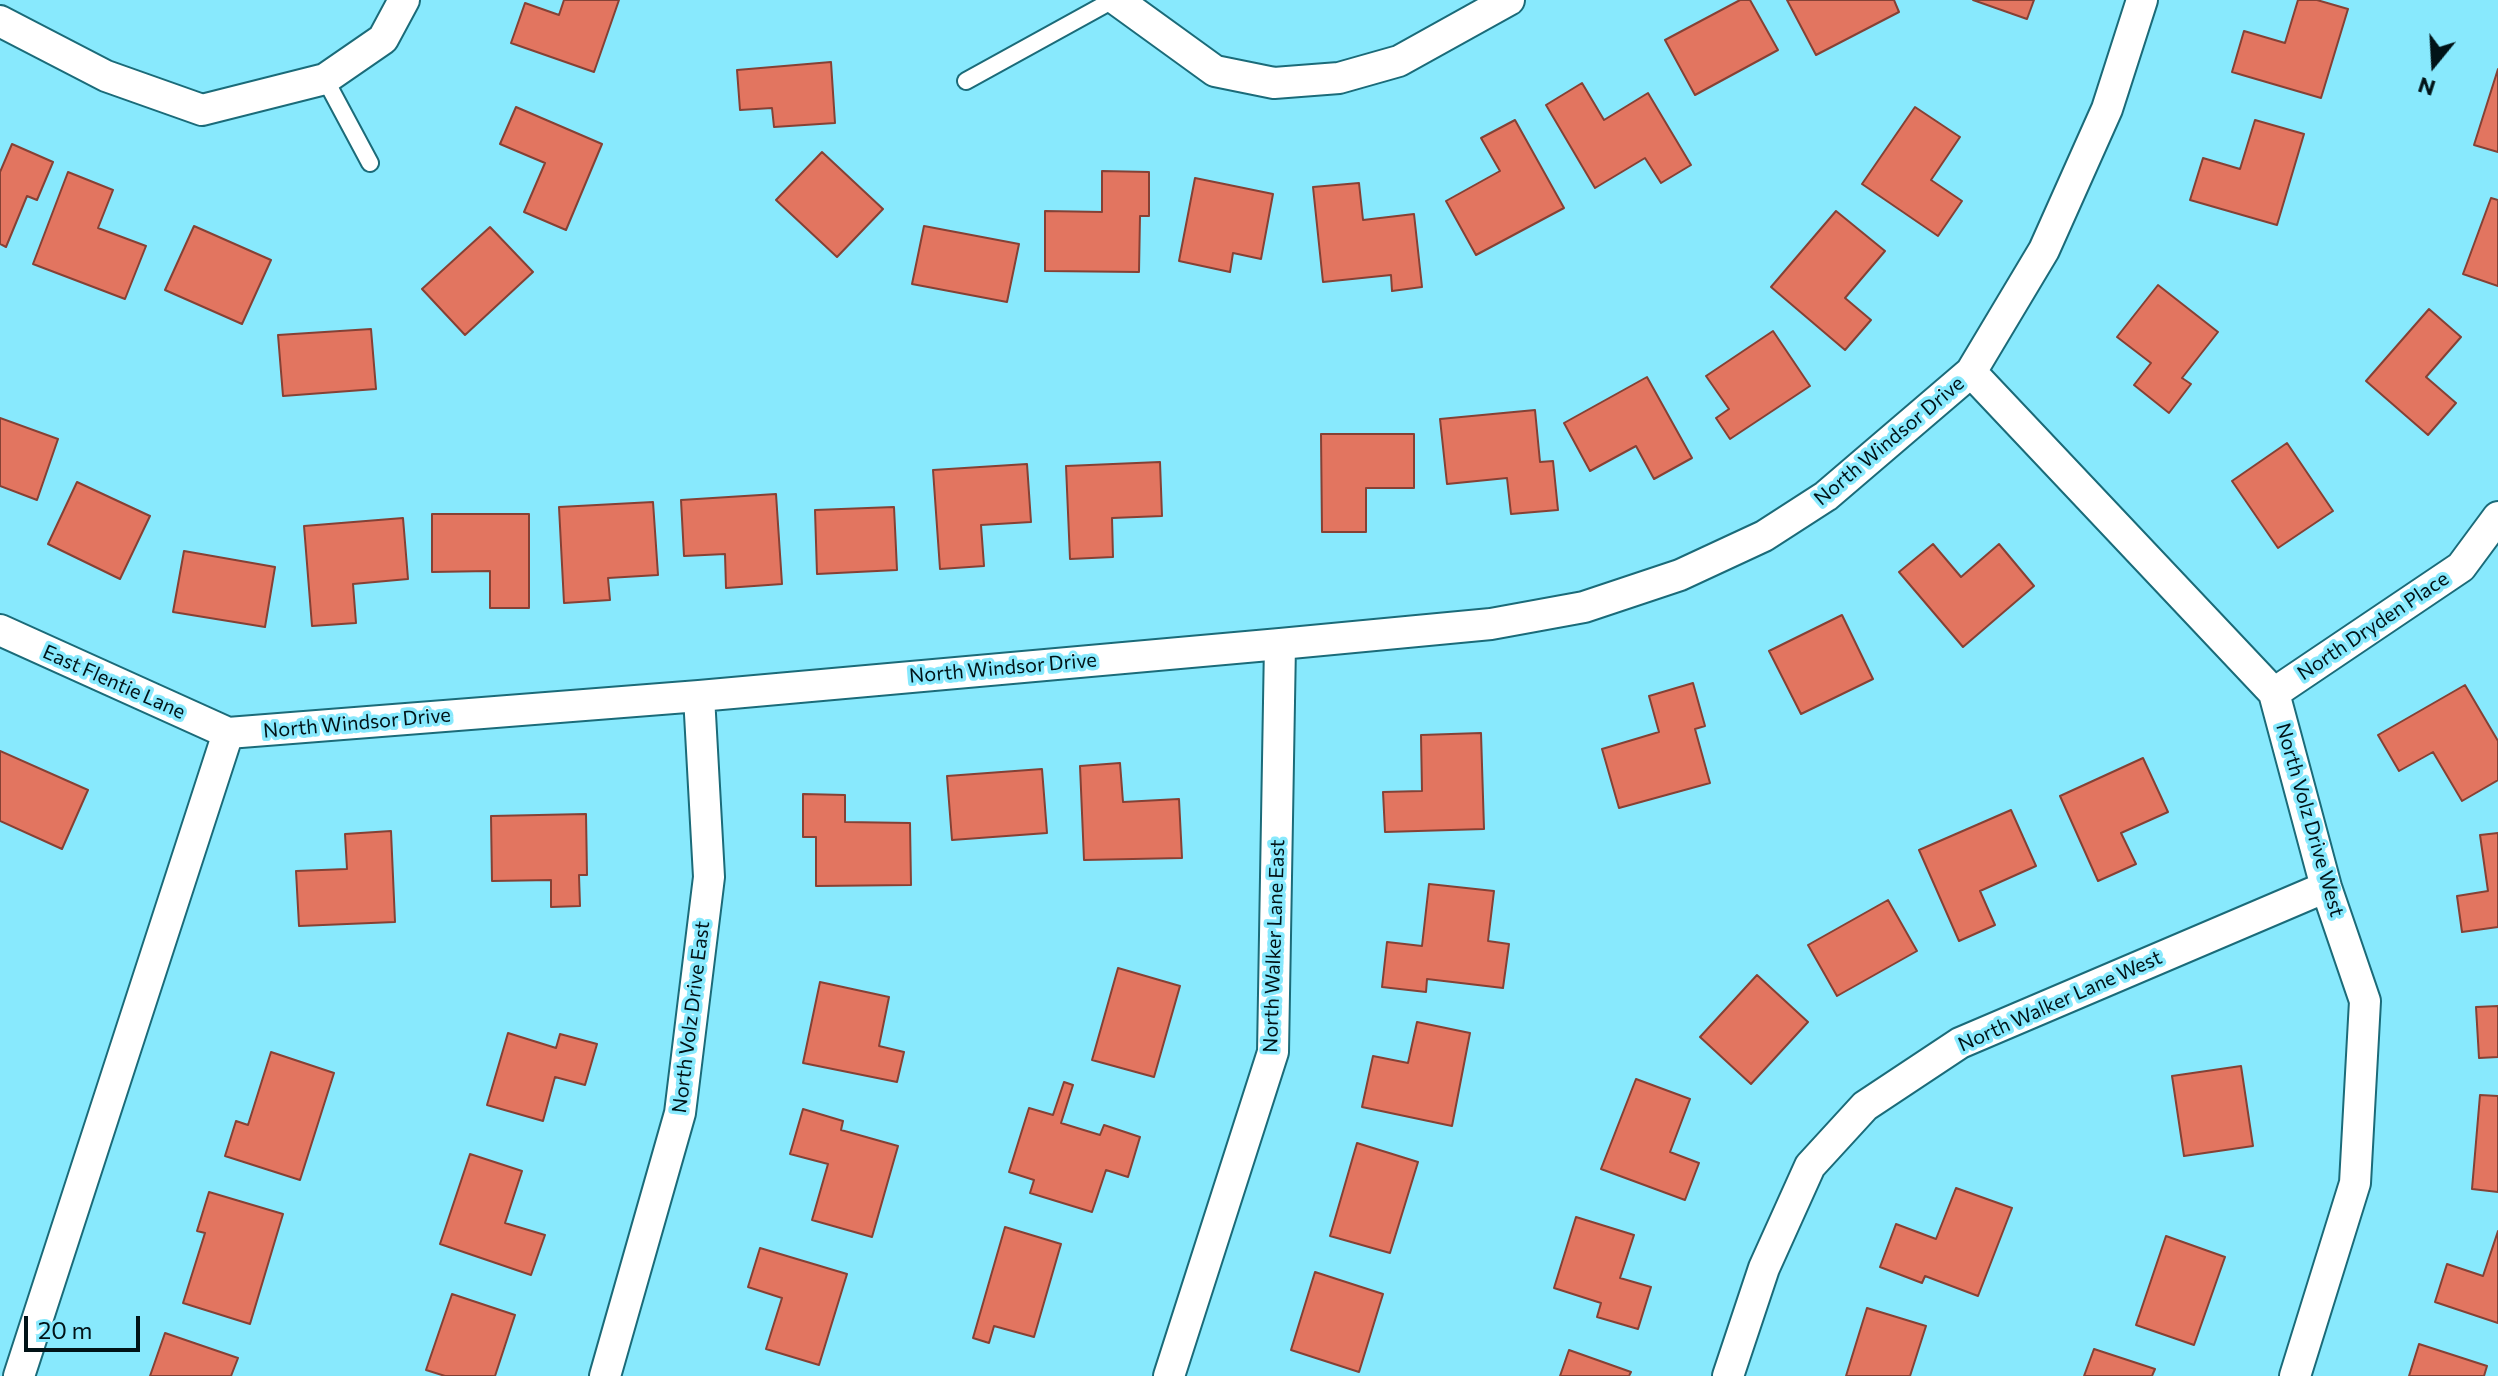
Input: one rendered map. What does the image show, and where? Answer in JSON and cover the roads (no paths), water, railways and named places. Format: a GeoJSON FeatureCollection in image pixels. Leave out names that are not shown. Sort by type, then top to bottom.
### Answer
{"type":"FeatureCollection","features":[{"type":"Feature","properties":{"kind":"street"},"geometry":{"type":"LineString","coordinates":[[0,21],[106,76],[202,110],[325,79],[383,39],[404,0]]}},
{"type":"Feature","properties":{"kind":"street"},"geometry":{"type":"LineString","coordinates":[[1115,0],[1215,71],[1274,83],[1339,78],[1399,61],[1509,0]]}},
{"type":"Feature","properties":{"kind":"street","name":"North Windsor Drive"},"geometry":{"type":"LineString","coordinates":[[228,733],[699,696],[1491,624],[1584,607],[1680,575],[1764,536],[1826,496],[1971,372],[2044,250],[2107,109],[2142,0]]}},
{"type":"Feature","properties":{"kind":"street","name":"North Volz Drive West"},"geometry":{"type":"LineString","coordinates":[[1971,372],[2274,693],[2326,887],[2365,1001],[2355,1183],[2295,1376]]}},
{"type":"Feature","properties":{"kind":"street","name":"North Dryden Place"},"geometry":{"type":"LineString","coordinates":[[2274,693],[2461,567],[2498,517]]}},
{"type":"Feature","properties":{"kind":"street","name":"East Flentie Lane"},"geometry":{"type":"LineString","coordinates":[[0,630],[228,733]]}},
{"type":"Feature","properties":{"kind":"street","name":"North Walker Lane East"},"geometry":{"type":"LineString","coordinates":[[1169,1376],[1273,1052],[1280,644]]}},
{"type":"Feature","properties":{"kind":"street","name":"North Volz Drive East"},"geometry":{"type":"LineString","coordinates":[[605,1376],[680,1113],[709,877],[699,696]]}},
{"type":"Feature","properties":{"kind":"street"},"geometry":{"type":"LineString","coordinates":[[19,1376],[228,733]]}},
{"type":"Feature","properties":{"kind":"street","name":"North Walker Lane West"},"geometry":{"type":"LineString","coordinates":[[1728,1376],[1764,1268],[1810,1166],[1865,1106],[1960,1043],[2326,887]]}},
{"type":"Feature","properties":{"kind":"lane"},"geometry":{"type":"LineString","coordinates":[[966,81],[1115,0]]}},
{"type":"Feature","properties":{"kind":"lane"},"geometry":{"type":"LineString","coordinates":[[325,79],[370,163]]}}]}
